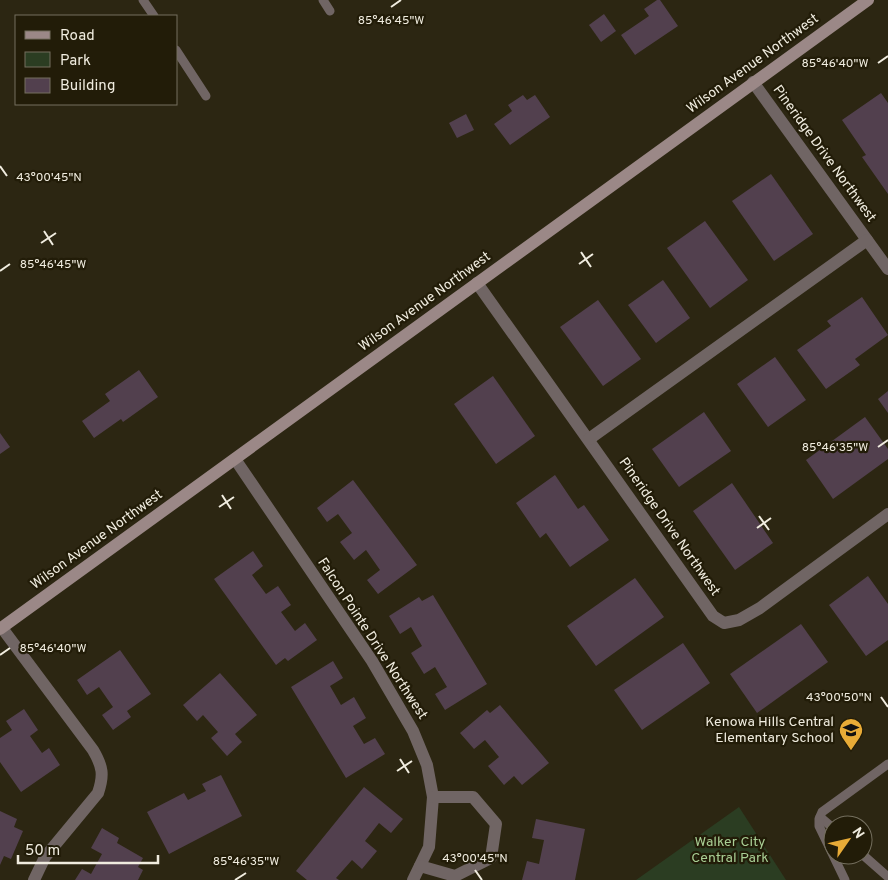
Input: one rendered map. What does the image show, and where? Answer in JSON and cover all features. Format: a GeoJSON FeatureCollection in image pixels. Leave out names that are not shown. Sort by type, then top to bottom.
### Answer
{"type":"FeatureCollection","features":[{"type":"Feature","properties":{"kind":"main road","name":"Wilson Avenue Northwest"},"geometry":{"type":"LineString","coordinates":[[1,628],[868,0]]}},
{"type":"Feature","properties":{"kind":"street","name":"Pineridge Drive Northwest"},"geometry":{"type":"LineString","coordinates":[[753,82],[888,269]]}},
{"type":"Feature","properties":{"kind":"street"},"geometry":{"type":"LineString","coordinates":[[589,440],[867,240]]}},
{"type":"Feature","properties":{"kind":"street","name":"Pineridge Drive Northwest"},"geometry":{"type":"LineString","coordinates":[[477,283],[713,616],[724,623],[739,620],[760,608],[888,514]]}},
{"type":"Feature","properties":{"kind":"street","name":"Falcon Pointe Drive Northwest"},"geometry":{"type":"LineString","coordinates":[[235,459],[372,661],[413,731],[427,765],[433,797],[429,847],[413,880]]}},
{"type":"Feature","properties":{"kind":"street"},"geometry":{"type":"LineString","coordinates":[[1,628],[93,750],[102,772],[102,781],[98,793],[45,857],[34,880]]}},
{"type":"Feature","properties":{"kind":"street"},"geometry":{"type":"LineString","coordinates":[[420,866],[455,876],[491,858],[496,824],[473,796],[433,797]]}},
{"type":"Feature","properties":{"kind":"lane"},"geometry":{"type":"LineString","coordinates":[[143,0],[153,15]]}},
{"type":"Feature","properties":{"kind":"lane"},"geometry":{"type":"LineString","coordinates":[[323,0],[330,11]]}},
{"type":"Feature","properties":{"kind":"lane"},"geometry":{"type":"LineString","coordinates":[[178,53],[206,96]]}},
{"type":"Feature","properties":{"kind":"lane"},"geometry":{"type":"LineString","coordinates":[[845,880],[819,826],[820,817],[822,812],[888,764]]}},
{"type":"Feature","properties":{"kind":"lane"},"geometry":{"type":"LineString","coordinates":[[873,864],[888,877]]}},
{"type":"Feature","properties":{"kind":"green space","name":"Walker City Central Park"},"geometry":{"type":"Polygon","coordinates":[[[739,807],[786,880],[636,880],[739,807]]]}},
{"type":"Feature","properties":{"kind":"building"},"geometry":{"type":"Polygon","coordinates":[[[660,0],[678,26],[635,55],[621,35],[649,16],[644,9],[660,0]]]}},
{"type":"Feature","properties":{"kind":"building"},"geometry":{"type":"Polygon","coordinates":[[[604,14],[616,31],[601,42],[589,25],[604,14]]]}},
{"type":"Feature","properties":{"kind":"building"},"geometry":{"type":"Polygon","coordinates":[[[881,93],[888,103],[888,194],[862,157],[866,155],[842,120],[881,93]]]}},
{"type":"Feature","properties":{"kind":"building"},"geometry":{"type":"Polygon","coordinates":[[[523,95],[527,100],[535,95],[550,117],[510,145],[494,124],[512,111],[508,105],[523,95]]]}},
{"type":"Feature","properties":{"kind":"building"},"geometry":{"type":"Polygon","coordinates":[[[466,114],[474,130],[457,138],[449,123],[466,114]]]}},
{"type":"Feature","properties":{"kind":"building"},"geometry":{"type":"Polygon","coordinates":[[[771,174],[813,234],[774,261],[732,201],[771,174]]]}},
{"type":"Feature","properties":{"kind":"building"},"geometry":{"type":"Polygon","coordinates":[[[705,221],[748,280],[710,308],[667,248],[705,221]]]}},
{"type":"Feature","properties":{"kind":"building"},"geometry":{"type":"Polygon","coordinates":[[[663,280],[690,318],[656,343],[628,305],[663,280]]]}},
{"type":"Feature","properties":{"kind":"building"},"geometry":{"type":"Polygon","coordinates":[[[862,297],[888,335],[855,359],[860,365],[826,389],[797,350],[831,326],[827,321],[862,297]]]}},
{"type":"Feature","properties":{"kind":"building"},"geometry":{"type":"Polygon","coordinates":[[[598,300],[641,359],[603,386],[560,327],[598,300]]]}},
{"type":"Feature","properties":{"kind":"building"},"geometry":{"type":"Polygon","coordinates":[[[775,357],[806,400],[768,427],[737,384],[775,357]]]}},
{"type":"Feature","properties":{"kind":"building"},"geometry":{"type":"Polygon","coordinates":[[[139,370],[158,397],[123,422],[121,419],[94,438],[82,421],[110,401],[105,394],[139,370]]]}},
{"type":"Feature","properties":{"kind":"building"},"geometry":{"type":"Polygon","coordinates":[[[493,376],[535,436],[496,464],[454,404],[493,376]]]}},
{"type":"Feature","properties":{"kind":"building"},"geometry":{"type":"Polygon","coordinates":[[[888,391],[888,413],[878,399],[888,391]]]}},
{"type":"Feature","properties":{"kind":"building"},"geometry":{"type":"Polygon","coordinates":[[[704,412],[731,451],[679,487],[652,449],[704,412]]]}},
{"type":"Feature","properties":{"kind":"building"},"geometry":{"type":"Polygon","coordinates":[[[865,417],[888,449],[888,459],[833,499],[806,460],[865,417]]]}},
{"type":"Feature","properties":{"kind":"building"},"geometry":{"type":"Polygon","coordinates":[[[0,433],[10,447],[0,454],[0,433]]]}},
{"type":"Feature","properties":{"kind":"building"},"geometry":{"type":"Polygon","coordinates":[[[555,475],[578,509],[584,505],[609,540],[570,567],[546,533],[540,538],[516,503],[555,475]]]}},
{"type":"Feature","properties":{"kind":"building"},"geometry":{"type":"Polygon","coordinates":[[[353,480],[417,565],[378,594],[367,580],[380,570],[366,550],[354,560],[340,542],[352,533],[338,514],[327,522],[317,508],[353,480]]]}},
{"type":"Feature","properties":{"kind":"building"},"geometry":{"type":"Polygon","coordinates":[[[732,483],[773,543],[735,570],[693,511],[732,483]]]}},
{"type":"Feature","properties":{"kind":"building"},"geometry":{"type":"Polygon","coordinates":[[[253,551],[263,566],[252,575],[266,594],[278,586],[291,605],[281,612],[295,631],[305,623],[317,640],[288,661],[285,658],[276,665],[214,579],[253,551]]]}},
{"type":"Feature","properties":{"kind":"building"},"geometry":{"type":"Polygon","coordinates":[[[868,576],[888,604],[888,640],[866,656],[829,605],[868,576]]]}},
{"type":"Feature","properties":{"kind":"building"},"geometry":{"type":"Polygon","coordinates":[[[635,578],[664,617],[596,666],[567,626],[635,578]]]}},
{"type":"Feature","properties":{"kind":"building"},"geometry":{"type":"Polygon","coordinates":[[[433,595],[487,684],[445,710],[435,694],[447,687],[435,667],[424,674],[411,653],[422,646],[411,627],[400,634],[389,616],[419,597],[422,601],[433,595]]]}},
{"type":"Feature","properties":{"kind":"building"},"geometry":{"type":"Polygon","coordinates":[[[801,624],[828,662],[757,713],[730,674],[801,624]]]}},
{"type":"Feature","properties":{"kind":"building"},"geometry":{"type":"Polygon","coordinates":[[[683,643],[710,683],[642,730],[614,690],[683,643]]]}},
{"type":"Feature","properties":{"kind":"building"},"geometry":{"type":"Polygon","coordinates":[[[120,650],[151,694],[127,711],[131,717],[113,730],[102,715],[113,707],[99,687],[87,695],[77,680],[120,650]]]}},
{"type":"Feature","properties":{"kind":"building"},"geometry":{"type":"Polygon","coordinates":[[[333,661],[343,678],[330,686],[341,705],[354,697],[366,718],[353,726],[364,744],[375,738],[385,754],[346,778],[291,687],[333,661]]]}},
{"type":"Feature","properties":{"kind":"building"},"geometry":{"type":"Polygon","coordinates":[[[220,673],[257,715],[235,734],[242,742],[227,756],[211,738],[218,732],[203,715],[197,721],[183,705],[220,673]]]}},
{"type":"Feature","properties":{"kind":"building"},"geometry":{"type":"Polygon","coordinates":[[[500,705],[549,763],[522,785],[514,776],[504,785],[488,766],[499,757],[485,740],[474,749],[460,733],[487,710],[490,713],[500,705]]]}},
{"type":"Feature","properties":{"kind":"building"},"geometry":{"type":"Polygon","coordinates":[[[24,709],[38,730],[30,736],[42,753],[49,748],[60,765],[21,792],[0,762],[0,738],[12,730],[6,721],[24,709]]]}},
{"type":"Feature","properties":{"kind":"building"},"geometry":{"type":"Polygon","coordinates":[[[221,775],[242,816],[169,854],[147,812],[184,793],[188,800],[206,791],[202,784],[221,775]]]}},
{"type":"Feature","properties":{"kind":"building"},"geometry":{"type":"Polygon","coordinates":[[[364,787],[403,819],[391,833],[379,823],[365,841],[377,851],[362,869],[352,860],[336,878],[339,880],[307,880],[296,871],[364,787]]]}},
{"type":"Feature","properties":{"kind":"building"},"geometry":{"type":"Polygon","coordinates":[[[0,811],[17,819],[14,827],[23,831],[11,859],[4,856],[0,865],[0,811]]]}},
{"type":"Feature","properties":{"kind":"building"},"geometry":{"type":"Polygon","coordinates":[[[536,819],[585,829],[575,880],[522,880],[527,861],[539,864],[544,840],[532,838],[536,819]]]}},
{"type":"Feature","properties":{"kind":"building"},"geometry":{"type":"Polygon","coordinates":[[[102,828],[119,838],[117,843],[143,858],[138,867],[143,870],[138,880],[75,880],[82,869],[91,874],[102,854],[91,848],[102,828]]]}},
{"type":"Feature","properties":{"kind":"place","name":"Kenowa Hills Central Elementary School"},"geometry":{"type":"Point","coordinates":[851,751]}}]}
